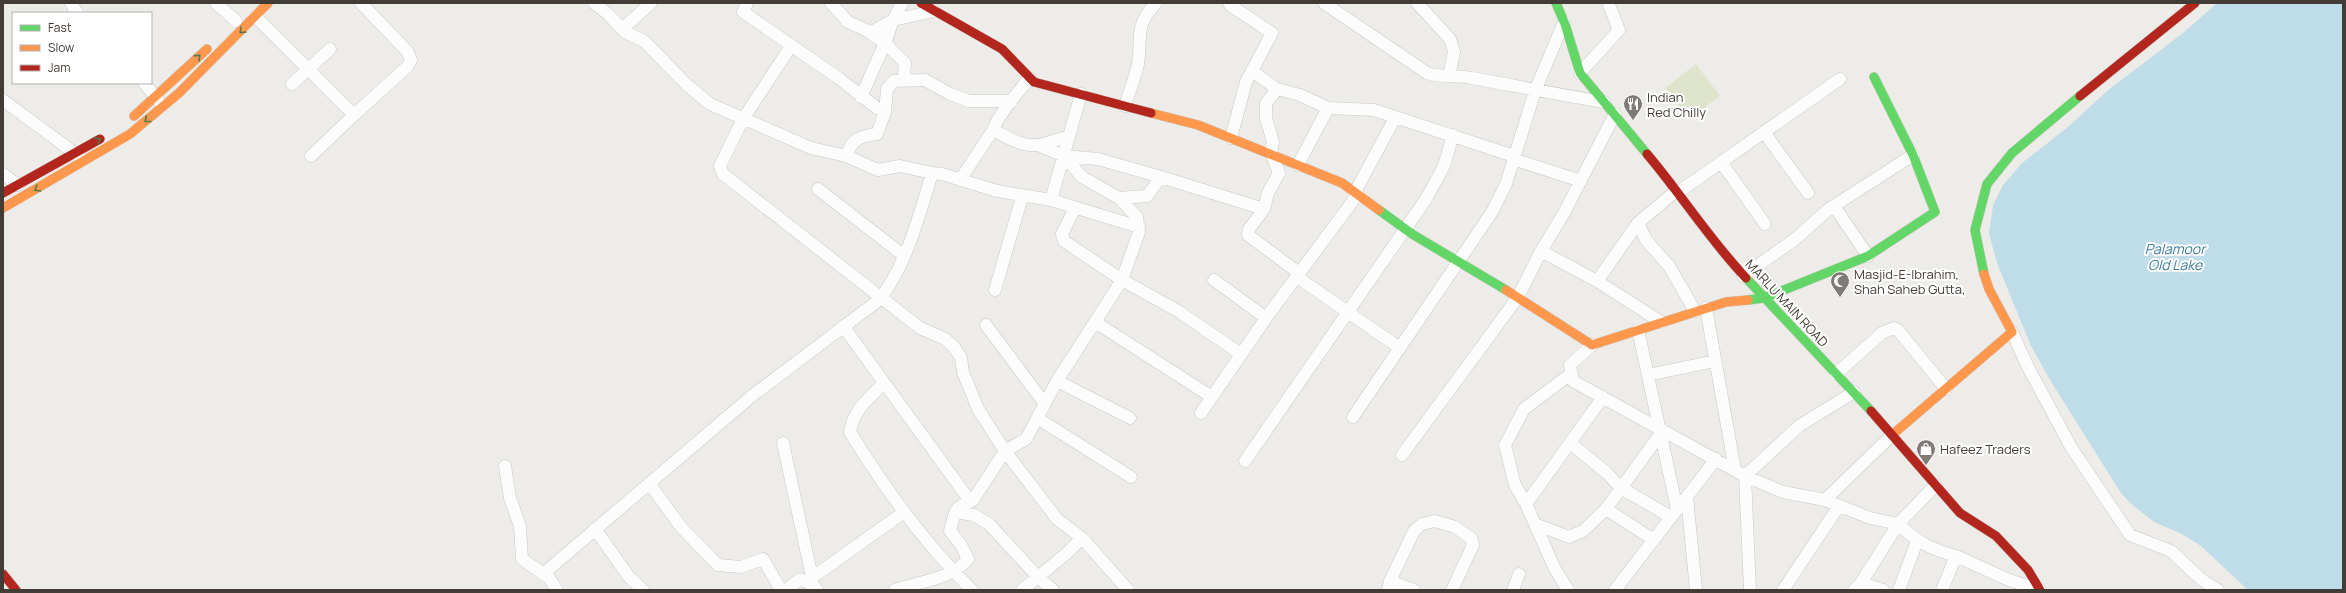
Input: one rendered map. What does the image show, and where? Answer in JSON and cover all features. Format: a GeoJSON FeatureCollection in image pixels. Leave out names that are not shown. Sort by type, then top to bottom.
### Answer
{"type":"FeatureCollection","features":[{"type":"Feature","properties":{"kind":"street"},"geometry":{"type":"LineString","coordinates":[[71,3],[76,12]]}},
{"type":"Feature","properties":{"kind":"street"},"geometry":{"type":"LineString","coordinates":[[216,3],[237,19]]}},
{"type":"Feature","properties":{"kind":"street"},"geometry":{"type":"LineString","coordinates":[[3,208],[130,134],[163,108],[256,17],[268,3]]}},
{"type":"Feature","properties":{"kind":"street"},"geometry":{"type":"LineString","coordinates":[[311,156],[408,66],[411,60],[407,51],[361,3]]}},
{"type":"Feature","properties":{"kind":"street"},"geometry":{"type":"LineString","coordinates":[[594,3],[622,29],[644,41],[687,85],[710,104],[811,148],[846,156],[878,170],[900,166],[1022,196],[1051,200],[1075,208],[1138,222]]}},
{"type":"Feature","properties":{"kind":"street"},"geometry":{"type":"LineString","coordinates":[[622,29],[651,3]]}},
{"type":"Feature","properties":{"kind":"street"},"geometry":{"type":"LineString","coordinates":[[746,3],[743,12],[837,77],[861,97],[885,112]]}},
{"type":"Feature","properties":{"kind":"street"},"geometry":{"type":"LineString","coordinates":[[830,3],[848,22],[870,33],[885,43],[905,63],[904,74],[907,81]]}},
{"type":"Feature","properties":{"kind":"street"},"geometry":{"type":"LineString","coordinates":[[861,97],[885,43],[893,20],[902,3]]}},
{"type":"Feature","properties":{"kind":"street"},"geometry":{"type":"LineString","coordinates":[[921,3],[1002,49],[1034,82],[1198,125],[1271,153],[1342,183],[1406,229],[1518,297],[1592,345]]}},
{"type":"Feature","properties":{"kind":"street"},"geometry":{"type":"LineString","coordinates":[[1125,106],[1138,63],[1141,27],[1146,13],[1156,3]]}},
{"type":"Feature","properties":{"kind":"street"},"geometry":{"type":"LineString","coordinates":[[1231,3],[1230,5],[1272,33],[1246,82],[1231,138]]}},
{"type":"Feature","properties":{"kind":"street"},"geometry":{"type":"LineString","coordinates":[[1324,3],[1427,73],[1434,76],[1470,78],[1535,91],[1604,102]]}},
{"type":"Feature","properties":{"kind":"street"},"geometry":{"type":"LineString","coordinates":[[1417,3],[1450,39],[1454,52],[1449,76]]}},
{"type":"Feature","properties":{"kind":"street","name":"MARLU MAIN ROAD"},"geometry":{"type":"LineString","coordinates":[[1556,3],[1564,22],[1580,73],[1615,114],[1677,192],[1722,253],[1854,392],[1960,513],[1996,536],[2028,570],[2040,590]]}},
{"type":"Feature","properties":{"kind":"street"},"geometry":{"type":"LineString","coordinates":[[2195,3],[2012,153],[1987,184],[1975,230],[1978,256],[1989,289],[2012,332],[2028,367],[2071,447],[2130,536],[2171,551],[2202,580],[2218,590]]}},
{"type":"Feature","properties":{"kind":"street"},"geometry":{"type":"LineString","coordinates":[[1580,73],[1619,30],[1609,5]]}},
{"type":"Feature","properties":{"kind":"street"},"geometry":{"type":"LineString","coordinates":[[870,33],[893,20],[934,11]]}},
{"type":"Feature","properties":{"kind":"street"},"geometry":{"type":"LineString","coordinates":[[256,17],[354,115]]}},
{"type":"Feature","properties":{"kind":"street"},"geometry":{"type":"LineString","coordinates":[[1352,417],[1492,212],[1506,184],[1535,91],[1564,22]]}},
{"type":"Feature","properties":{"kind":"street"},"geometry":{"type":"LineString","coordinates":[[128,120],[157,96],[215,41]]}},
{"type":"Feature","properties":{"kind":"street"},"geometry":{"type":"LineString","coordinates":[[791,46],[744,119],[720,166],[723,174],[920,328],[945,340],[954,347],[960,358],[963,372],[978,409],[1006,450],[1057,519],[1082,538],[1128,590]]}},
{"type":"Feature","properties":{"kind":"street"},"geometry":{"type":"LineString","coordinates":[[292,84],[330,49]]}},
{"type":"Feature","properties":{"kind":"street"},"geometry":{"type":"LineString","coordinates":[[1252,71],[1277,89],[1300,95],[1328,108],[1368,109],[1453,135],[1581,181]]}},
{"type":"Feature","properties":{"kind":"street"},"geometry":{"type":"LineString","coordinates":[[1874,77],[1914,155],[1935,212],[1868,256],[1764,298],[1726,302],[1592,345],[1570,365],[1573,381],[1740,473],[1783,492],[1825,500],[1870,518],[1898,524],[1917,541],[1932,549],[1956,556],[2024,588],[2040,590]]}},
{"type":"Feature","properties":{"kind":"street"},"geometry":{"type":"LineString","coordinates":[[960,180],[993,130],[999,116],[1012,102],[1029,78]]}},
{"type":"Feature","properties":{"kind":"street"},"geometry":{"type":"LineString","coordinates":[[1597,281],[1638,223],[1677,192],[1840,79]]}},
{"type":"Feature","properties":{"kind":"street"},"geometry":{"type":"LineString","coordinates":[[846,156],[850,145],[856,138],[877,134],[885,112],[887,89],[894,81],[925,80],[950,94],[969,101],[1012,102]]}},
{"type":"Feature","properties":{"kind":"street"},"geometry":{"type":"LineString","coordinates":[[145,84],[157,96],[163,108]]}},
{"type":"Feature","properties":{"kind":"street"},"geometry":{"type":"LineString","coordinates":[[1277,89],[1266,103],[1266,118],[1273,142],[1271,153],[1279,173],[1268,192],[1264,209],[1249,229],[1248,235],[1347,312],[1400,348]]}},
{"type":"Feature","properties":{"kind":"street"},"geometry":{"type":"LineString","coordinates":[[1051,200],[1080,94]]}},
{"type":"Feature","properties":{"kind":"street"},"geometry":{"type":"LineString","coordinates":[[3,100],[86,161]]}},
{"type":"Feature","properties":{"kind":"street"},"geometry":{"type":"LineString","coordinates":[[1298,165],[1328,108]]}},
{"type":"Feature","properties":{"kind":"street"},"geometry":{"type":"LineString","coordinates":[[1402,455],[1518,297],[1541,250],[1564,213],[1615,114]]}},
{"type":"Feature","properties":{"kind":"street"},"geometry":{"type":"LineString","coordinates":[[1201,413],[1266,318],[1356,193],[1395,118]]}},
{"type":"Feature","properties":{"kind":"street"},"geometry":{"type":"LineString","coordinates":[[993,130],[1023,144],[1038,145],[1064,156],[1098,159],[1264,209]]}},
{"type":"Feature","properties":{"kind":"street"},"geometry":{"type":"LineString","coordinates":[[3,193],[111,132]]}},
{"type":"Feature","properties":{"kind":"street"},"geometry":{"type":"LineString","coordinates":[[1764,132],[1808,193]]}},
{"type":"Feature","properties":{"kind":"street"},"geometry":{"type":"LineString","coordinates":[[1245,461],[1406,229],[1444,166],[1453,135]]}},
{"type":"Feature","properties":{"kind":"street"},"geometry":{"type":"LineString","coordinates":[[1038,145],[1058,138],[1069,137]]}},
{"type":"Feature","properties":{"kind":"street"},"geometry":{"type":"LineString","coordinates":[[1743,276],[1794,240],[1834,206],[1914,155]]}},
{"type":"Feature","properties":{"kind":"street"},"geometry":{"type":"LineString","coordinates":[[1064,156],[1082,177],[1119,198],[1138,222]]}},
{"type":"Feature","properties":{"kind":"street"},"geometry":{"type":"LineString","coordinates":[[1721,162],[1766,224]]}},
{"type":"Feature","properties":{"kind":"street"},"geometry":{"type":"LineString","coordinates":[[3,174],[18,185]]}},
{"type":"Feature","properties":{"kind":"street"},"geometry":{"type":"LineString","coordinates":[[543,574],[753,395],[881,297],[888,288],[903,255],[932,174]]}},
{"type":"Feature","properties":{"kind":"street"},"geometry":{"type":"LineString","coordinates":[[895,590],[920,581],[937,579],[961,567],[968,559],[961,545],[950,531],[955,512],[959,507],[970,501],[1006,450],[1026,439],[1057,381],[1122,280],[1139,232],[1138,222],[1147,196],[1161,177]]}},
{"type":"Feature","properties":{"kind":"street"},"geometry":{"type":"LineString","coordinates":[[818,189],[903,255]]}},
{"type":"Feature","properties":{"kind":"street"},"geometry":{"type":"LineString","coordinates":[[995,290],[1022,196]]}},
{"type":"Feature","properties":{"kind":"street"},"geometry":{"type":"LineString","coordinates":[[1119,198],[1147,196]]}},
{"type":"Feature","properties":{"kind":"street"},"geometry":{"type":"LineString","coordinates":[[1834,206],[1868,256]]}},
{"type":"Feature","properties":{"kind":"street"},"geometry":{"type":"LineString","coordinates":[[1075,208],[1062,238],[1122,280],[1178,311],[1241,354]]}},
{"type":"Feature","properties":{"kind":"street"},"geometry":{"type":"LineString","coordinates":[[1638,223],[1646,240],[1669,266],[1701,310],[1715,360],[1740,473],[1750,590]]}},
{"type":"Feature","properties":{"kind":"street"},"geometry":{"type":"LineString","coordinates":[[1541,250],[1597,281],[1661,322]]}},
{"type":"Feature","properties":{"kind":"street"},"geometry":{"type":"LineString","coordinates":[[1214,280],[1266,318]]}},
{"type":"Feature","properties":{"kind":"street"},"geometry":{"type":"LineString","coordinates":[[1094,322],[1212,397]]}},
{"type":"Feature","properties":{"kind":"street"},"geometry":{"type":"LineString","coordinates":[[986,325],[1044,404]]}},
{"type":"Feature","properties":{"kind":"street"},"geometry":{"type":"LineString","coordinates":[[843,326],[970,501]]}},
{"type":"Feature","properties":{"kind":"street"},"geometry":{"type":"LineString","coordinates":[[1836,374],[1882,333],[1894,328],[1898,330],[1946,389]]}},
{"type":"Feature","properties":{"kind":"street"},"geometry":{"type":"LineString","coordinates":[[1638,330],[1660,430],[1674,513]]}},
{"type":"Feature","properties":{"kind":"street"},"geometry":{"type":"LineString","coordinates":[[1825,500],[1892,435],[2012,332]]}},
{"type":"Feature","properties":{"kind":"street"},"geometry":{"type":"LineString","coordinates":[[1648,375],[1715,360]]}},
{"type":"Feature","properties":{"kind":"street"},"geometry":{"type":"LineString","coordinates":[[1568,590],[1526,504],[1515,485],[1505,445],[1524,409],[1572,373]]}},
{"type":"Feature","properties":{"kind":"street"},"geometry":{"type":"LineString","coordinates":[[1057,381],[1130,418]]}},
{"type":"Feature","properties":{"kind":"street"},"geometry":{"type":"LineString","coordinates":[[884,383],[858,409],[851,420],[850,432],[904,512],[953,571],[972,590]]}},
{"type":"Feature","properties":{"kind":"street"},"geometry":{"type":"LineString","coordinates":[[1740,473],[1799,426],[1854,392]]}},
{"type":"Feature","properties":{"kind":"street"},"geometry":{"type":"LineString","coordinates":[[1526,504],[1603,397]]}},
{"type":"Feature","properties":{"kind":"street"},"geometry":{"type":"LineString","coordinates":[[1037,418],[1132,477]]}},
{"type":"Feature","properties":{"kind":"street"},"geometry":{"type":"LineString","coordinates":[[1535,524],[1569,537],[1583,531],[1606,509],[1622,488],[1660,430]]}},
{"type":"Feature","properties":{"kind":"street"},"geometry":{"type":"LineString","coordinates":[[783,443],[809,580],[816,590]]}},
{"type":"Feature","properties":{"kind":"street"},"geometry":{"type":"LineString","coordinates":[[1570,443],[1607,472],[1622,488],[1674,513]]}},
{"type":"Feature","properties":{"kind":"street"},"geometry":{"type":"LineString","coordinates":[[1615,590],[1716,460]]}},
{"type":"Feature","properties":{"kind":"street"},"geometry":{"type":"LineString","coordinates":[[505,466],[510,498],[520,526],[522,559],[549,578],[556,590]]}},
{"type":"Feature","properties":{"kind":"street"},"geometry":{"type":"LineString","coordinates":[[649,483],[681,527],[718,565],[741,567],[763,560],[781,590]]}},
{"type":"Feature","properties":{"kind":"street"},"geometry":{"type":"LineString","coordinates":[[1883,590],[1858,586],[1898,524],[1936,485]]}},
{"type":"Feature","properties":{"kind":"street"},"geometry":{"type":"LineString","coordinates":[[1687,497],[1696,590]]}},
{"type":"Feature","properties":{"kind":"street"},"geometry":{"type":"LineString","coordinates":[[1783,590],[1839,506]]}},
{"type":"Feature","properties":{"kind":"street"},"geometry":{"type":"LineString","coordinates":[[1606,509],[1654,540]]}},
{"type":"Feature","properties":{"kind":"street"},"geometry":{"type":"LineString","coordinates":[[786,590],[800,579],[809,580],[904,512]]}},
{"type":"Feature","properties":{"kind":"street"},"geometry":{"type":"LineString","coordinates":[[955,512],[974,515],[989,524],[1052,590]]}},
{"type":"Feature","properties":{"kind":"street"},"geometry":{"type":"LineString","coordinates":[[1414,590],[1389,586],[1414,531],[1422,524],[1435,521],[1455,527],[1471,538],[1473,545],[1452,590]]}},
{"type":"Feature","properties":{"kind":"street"},"geometry":{"type":"LineString","coordinates":[[595,530],[629,577],[643,590]]}},
{"type":"Feature","properties":{"kind":"street"},"geometry":{"type":"LineString","coordinates":[[1022,590],[1067,553],[1082,538]]}},
{"type":"Feature","properties":{"kind":"street"},"geometry":{"type":"LineString","coordinates":[[1899,590],[1917,541]]}},
{"type":"Feature","properties":{"kind":"street"},"geometry":{"type":"LineString","coordinates":[[1942,590],[1956,556]]}},
{"type":"Feature","properties":{"kind":"street"},"geometry":{"type":"LineString","coordinates":[[3,574],[16,590]]}},
{"type":"Feature","properties":{"kind":"street"},"geometry":{"type":"LineString","coordinates":[[1513,590],[1519,574]]}},
{"type":"Feature","properties":{"kind":"green space"},"geometry":{"type":"Polygon","coordinates":[[[1696,64],[1720,96],[1689,119],[1665,88],[1696,64]]]}},
{"type":"Feature","properties":{"kind":"water","name":"Palamoor Old Lake"},"geometry":{"type":"Polygon","coordinates":[[[2217,3],[2343,3],[2343,590],[2248,590],[2201,546],[2182,534],[2154,522],[2130,503],[2121,493],[2053,385],[2031,346],[1997,263],[1989,234],[1993,205],[2003,185],[2022,163],[2068,127],[2107,91],[2183,33],[2217,3]]]}},
{"type":"Feature","properties":{"kind":"traffic: fast"},"geometry":{"type":"LineString","coordinates":[[1556,3],[1565,24],[1580,73],[1647,154]]}},
{"type":"Feature","properties":{"kind":"traffic: fast"},"geometry":{"type":"LineString","coordinates":[[1748,300],[1764,298],[1868,256],[1935,212],[1913,155],[1874,77]]}},
{"type":"Feature","properties":{"kind":"traffic: fast"},"geometry":{"type":"LineString","coordinates":[[1984,274],[1975,230],[1987,184],[2012,153],[2080,96]]}},
{"type":"Feature","properties":{"kind":"traffic: fast"},"geometry":{"type":"LineString","coordinates":[[1379,210],[1412,234],[1506,290]]}},
{"type":"Feature","properties":{"kind":"traffic: fast"},"geometry":{"type":"LineString","coordinates":[[1746,278],[1871,411]]}},
{"type":"Feature","properties":{"kind":"traffic: slow"},"geometry":{"type":"LineString","coordinates":[[3,208],[130,134],[179,93],[268,3]]}},
{"type":"Feature","properties":{"kind":"traffic: slow"},"geometry":{"type":"LineString","coordinates":[[134,116],[207,49]]}},
{"type":"Feature","properties":{"kind":"traffic: slow"},"geometry":{"type":"LineString","coordinates":[[1151,113],[1198,125],[1342,183],[1379,210]]}},
{"type":"Feature","properties":{"kind":"traffic: slow"},"geometry":{"type":"LineString","coordinates":[[1892,435],[2012,332],[1989,289],[1984,274]]}},
{"type":"Feature","properties":{"kind":"traffic: slow"},"geometry":{"type":"LineString","coordinates":[[1506,290],[1592,345],[1726,302],[1748,300]]}},
{"type":"Feature","properties":{"kind":"traffic: jam"},"geometry":{"type":"LineString","coordinates":[[921,3],[1002,49],[1034,82],[1151,113]]}},
{"type":"Feature","properties":{"kind":"traffic: jam"},"geometry":{"type":"LineString","coordinates":[[2080,96],[2195,3]]}},
{"type":"Feature","properties":{"kind":"traffic: jam"},"geometry":{"type":"LineString","coordinates":[[3,193],[100,139]]}},
{"type":"Feature","properties":{"kind":"traffic: jam"},"geometry":{"type":"LineString","coordinates":[[1647,154],[1707,232],[1746,278]]}},
{"type":"Feature","properties":{"kind":"traffic: jam"},"geometry":{"type":"LineString","coordinates":[[1871,411],[1960,513],[1996,536],[2028,570],[2040,590]]}},
{"type":"Feature","properties":{"kind":"traffic: jam"},"geometry":{"type":"LineString","coordinates":[[3,574],[16,590]]}},
{"type":"Feature","properties":{"kind":"place","name":"Indian Red Chilly"},"geometry":{"type":"Point","coordinates":[1633,121]}},
{"type":"Feature","properties":{"kind":"place","name":"Masjid-E-Ibrahim, Shah Saheb Gutta,"},"geometry":{"type":"Point","coordinates":[1840,298]}},
{"type":"Feature","properties":{"kind":"place","name":"Hafeez Traders"},"geometry":{"type":"Point","coordinates":[1926,466]}}]}
